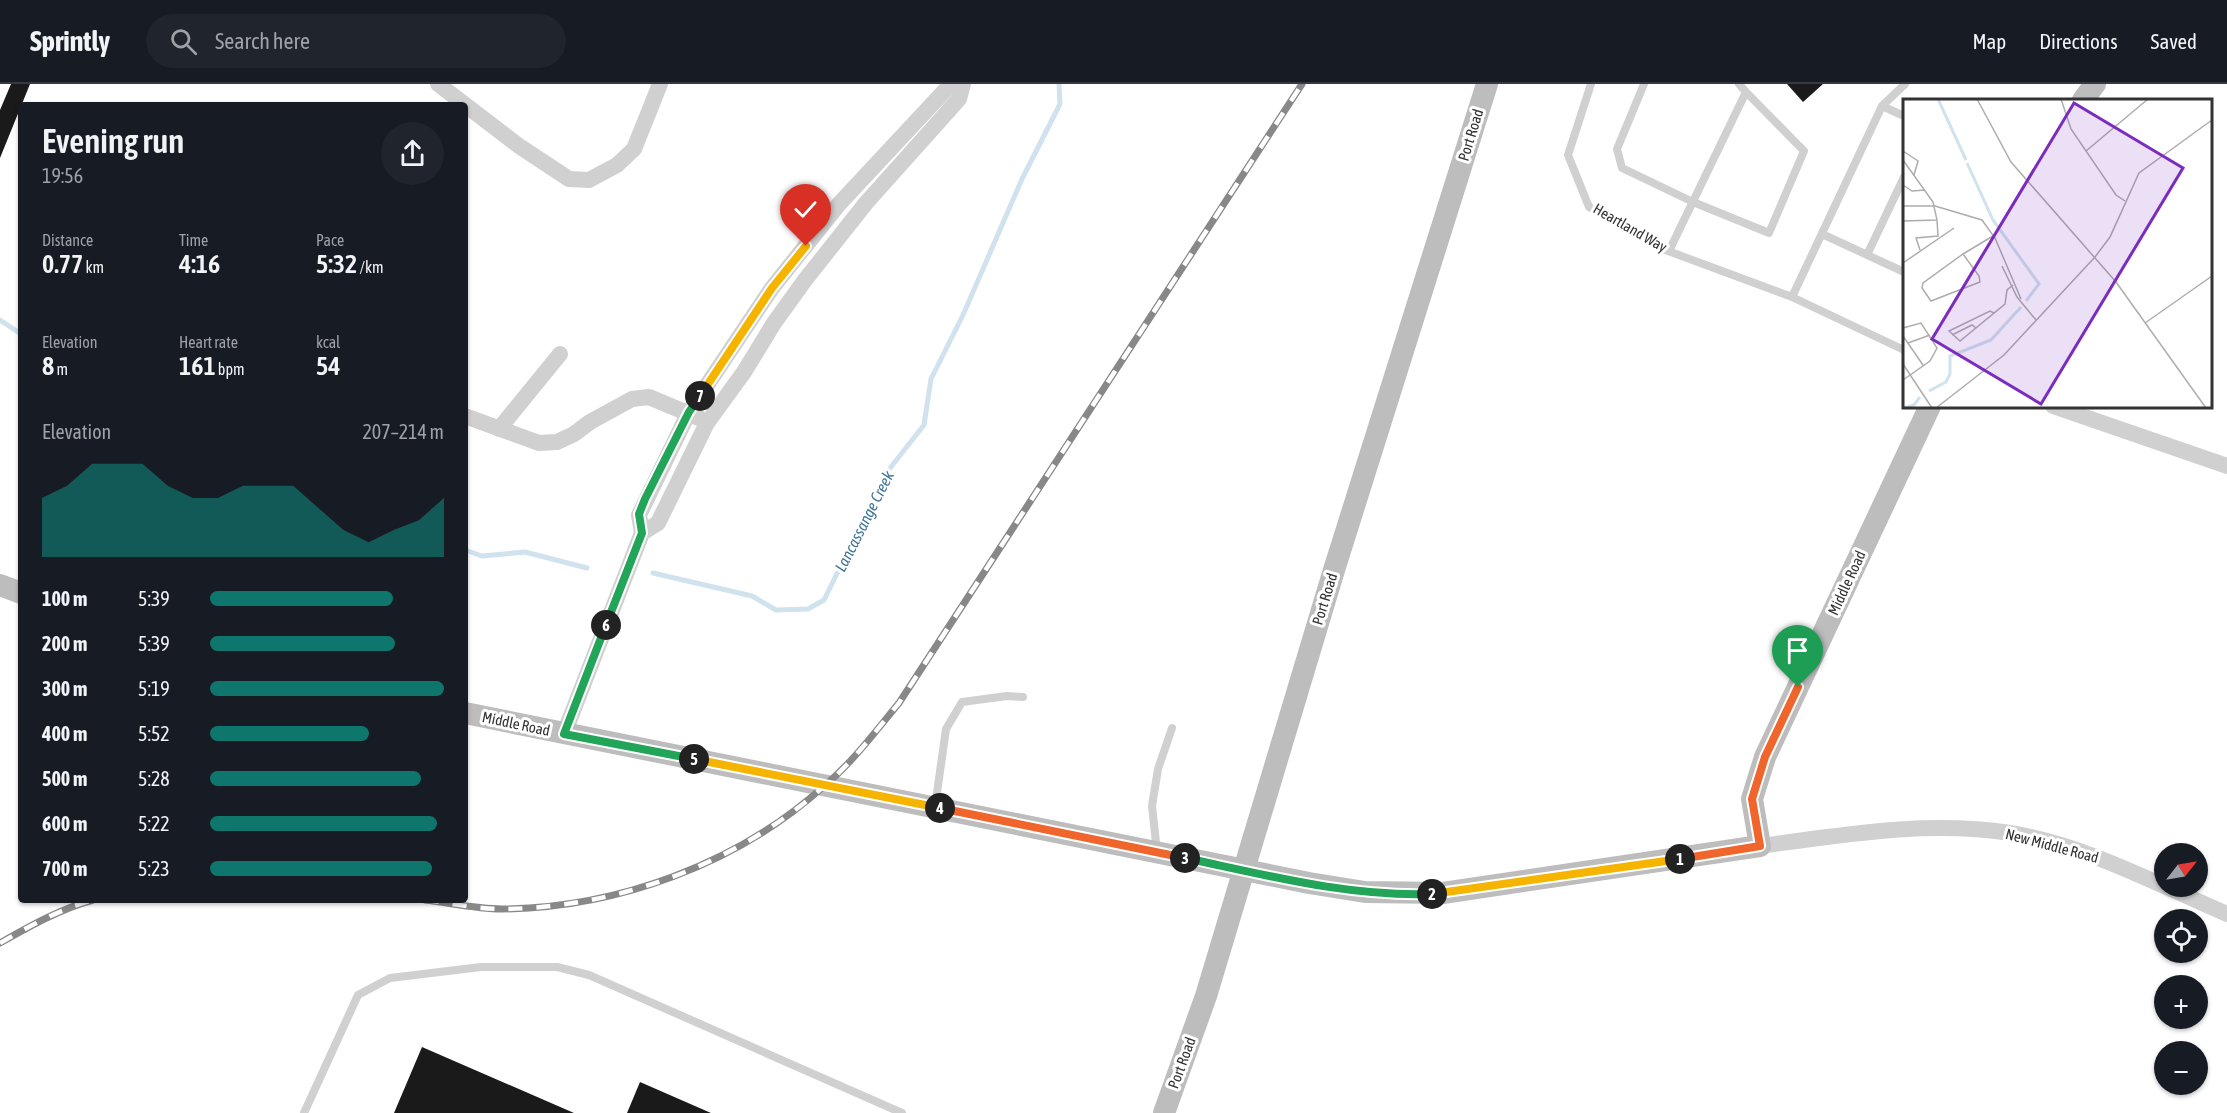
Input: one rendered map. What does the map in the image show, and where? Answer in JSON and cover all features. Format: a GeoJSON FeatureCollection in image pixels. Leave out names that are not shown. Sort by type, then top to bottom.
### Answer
{"type":"FeatureCollection","features":[{"type":"Feature","properties":{"kind":"main road","name":"Port Road"},"geometry":{"type":"LineString","coordinates":[[1164,1113],[1206,996],[1330,581],[1487,84]]}},
{"type":"Feature","properties":{"kind":"main road"},"geometry":{"type":"LineString","coordinates":[[2084,99],[2095,84]]}},
{"type":"Feature","properties":{"kind":"main road","name":"Middle Road"},"geometry":{"type":"LineString","coordinates":[[468,715],[1356,891],[1434,894],[1760,846],[1752,799],[1765,757],[1929,408]]}},
{"type":"Feature","properties":{"kind":"main road"},"geometry":{"type":"LineString","coordinates":[[0,585],[18,592]]}},
{"type":"Feature","properties":{"kind":"street"},"geometry":{"type":"LineString","coordinates":[[438,84],[462,102]]}},
{"type":"Feature","properties":{"kind":"street"},"geometry":{"type":"LineString","coordinates":[[468,107],[519,146],[569,179],[589,180],[617,165],[634,149],[660,84]]}},
{"type":"Feature","properties":{"kind":"street"},"geometry":{"type":"LineString","coordinates":[[564,734],[642,533],[639,514],[689,412],[772,288],[833,212],[951,84]]}},
{"type":"Feature","properties":{"kind":"street"},"geometry":{"type":"LineString","coordinates":[[642,533],[658,523],[707,423],[744,372],[774,322],[866,203],[959,99],[963,84]]}},
{"type":"Feature","properties":{"kind":"street"},"geometry":{"type":"LineString","coordinates":[[499,429],[560,354]]}},
{"type":"Feature","properties":{"kind":"street"},"geometry":{"type":"LineString","coordinates":[[468,417],[539,443],[557,442],[633,399],[648,397],[689,412],[707,423]]}},
{"type":"Feature","properties":{"kind":"street"},"geometry":{"type":"LineString","coordinates":[[2059,408],[2227,466]]}},
{"type":"Feature","properties":{"kind":"street","name":"New Middle Road"},"geometry":{"type":"LineString","coordinates":[[1760,846],[1911,829],[1965,828],[2011,833],[2057,844],[2106,861],[2227,914]]}},
{"type":"Feature","properties":{"kind":"lane","name":"Heartland Way"},"geometry":{"type":"LineString","coordinates":[[1591,84],[1568,155],[1589,207],[1669,251],[1792,297],[1903,349]]}},
{"type":"Feature","properties":{"kind":"lane"},"geometry":{"type":"LineString","coordinates":[[1644,84],[1617,149],[1622,168],[1693,202],[1769,232],[1804,151],[1739,84]]}},
{"type":"Feature","properties":{"kind":"lane"},"geometry":{"type":"LineString","coordinates":[[1792,297],[1882,106],[1905,84]]}},
{"type":"Feature","properties":{"kind":"lane"},"geometry":{"type":"LineString","coordinates":[[1669,251],[1746,92]]}},
{"type":"Feature","properties":{"kind":"lane"},"geometry":{"type":"LineString","coordinates":[[1882,106],[1903,115]]}},
{"type":"Feature","properties":{"kind":"lane"},"geometry":{"type":"LineString","coordinates":[[1867,255],[1903,181]]}},
{"type":"Feature","properties":{"kind":"lane"},"geometry":{"type":"LineString","coordinates":[[1822,234],[1903,271]]}},
{"type":"Feature","properties":{"kind":"lane"},"geometry":{"type":"LineString","coordinates":[[935,808],[946,729],[962,702],[1007,696],[1023,697]]}},
{"type":"Feature","properties":{"kind":"lane"},"geometry":{"type":"LineString","coordinates":[[1157,852],[1152,806],[1158,769],[1172,728]]}},
{"type":"Feature","properties":{"kind":"lane"},"geometry":{"type":"LineString","coordinates":[[304,1113],[358,995],[390,978],[481,968],[557,967],[589,975],[902,1113]]}},
{"type":"Feature","properties":{"kind":"building"},"geometry":{"type":"Polygon","coordinates":[[[11,84],[30,84],[23,102],[18,102],[18,114],[0,158],[0,110],[11,84]]]}},
{"type":"Feature","properties":{"kind":"building"},"geometry":{"type":"Polygon","coordinates":[[[1787,84],[1823,84],[1803,102],[1787,84]]]}},
{"type":"Feature","properties":{"kind":"building"},"geometry":{"type":"Polygon","coordinates":[[[422,1047],[574,1113],[394,1113],[422,1047]]]}},
{"type":"Feature","properties":{"kind":"building"},"geometry":{"type":"Polygon","coordinates":[[[640,1082],[711,1113],[627,1113],[640,1082]]]}},
{"type":"Feature","properties":{"kind":"waterway","name":"Lancassange Creek"},"geometry":{"type":"LineString","coordinates":[[653,573],[752,596],[776,610],[808,609],[824,600],[887,472],[924,425],[931,379],[963,315],[1022,179],[1060,104],[1059,84]]}},
{"type":"Feature","properties":{"kind":"waterway","name":"Lancassange Creek"},"geometry":{"type":"LineString","coordinates":[[0,320],[18,332]]}},
{"type":"Feature","properties":{"kind":"waterway","name":"Lancassange Creek"},"geometry":{"type":"LineString","coordinates":[[468,551],[482,556],[525,552],[587,568]]}},
{"type":"Feature","properties":{"kind":"railway"},"geometry":{"type":"LineString","coordinates":[[446,903],[502,909],[545,907],[631,890],[714,859],[753,838],[789,814],[834,778],[899,703],[1302,84]]}},
{"type":"Feature","properties":{"kind":"railway"},"geometry":{"type":"LineString","coordinates":[[0,943],[57,913],[84,903]]}},
{"type":"Feature","properties":{"kind":"route"},"geometry":{"type":"LineString","coordinates":[[806,246],[772,288],[689,412],[645,499],[639,514],[642,533],[564,734],[1339,889],[1417,894],[1443,893],[1760,846],[1752,799],[1765,757],[1798,687]]}}]}
